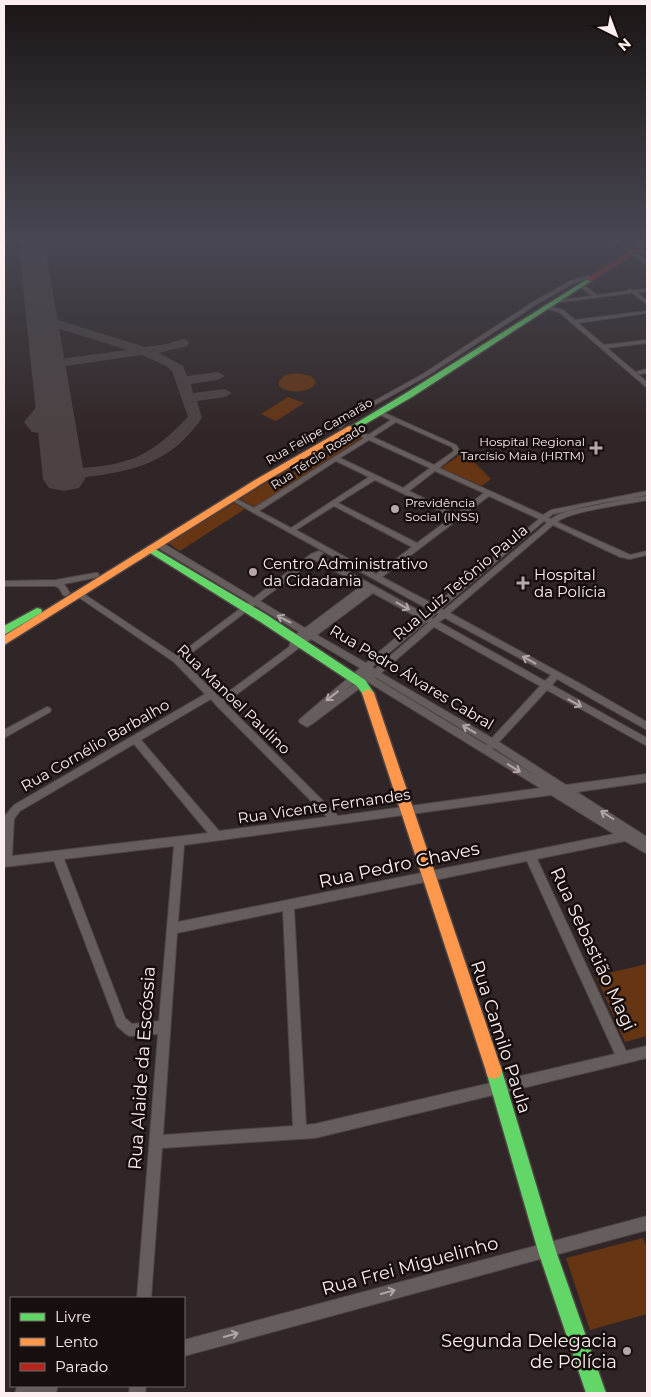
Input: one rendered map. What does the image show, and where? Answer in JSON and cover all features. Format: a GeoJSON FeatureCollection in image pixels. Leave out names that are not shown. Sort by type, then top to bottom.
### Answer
{"type":"FeatureCollection","features":[{"type":"Feature","properties":{"kind":"main road","name":"Rua Felipe Camarão"},"geometry":{"type":"LineString","coordinates":[[4,631],[547,305]]}},
{"type":"Feature","properties":{"kind":"main road","name":"Rua Felipe Camarão"},"geometry":{"type":"LineString","coordinates":[[345,425],[378,412],[409,395],[548,305]]}},
{"type":"Feature","properties":{"kind":"main road"},"geometry":{"type":"LineString","coordinates":[[378,412],[373,410],[388,400]]}},
{"type":"Feature","properties":{"kind":"main road","name":"Rua Felipe Camarão"},"geometry":{"type":"LineString","coordinates":[[4,641],[231,498],[273,469]]}},
{"type":"Feature","properties":{"kind":"main road","name":"Rua Pedro Álvares Cabral"},"geometry":{"type":"LineString","coordinates":[[154,546],[250,605],[296,644],[365,676],[368,693]]}},
{"type":"Feature","properties":{"kind":"main road","name":"Rua Camilo Paula"},"geometry":{"type":"LineString","coordinates":[[368,693],[500,1087],[547,1251],[596,1393]]}},
{"type":"Feature","properties":{"kind":"street","name":"Rua Felipe Camarão"},"geometry":{"type":"LineString","coordinates":[[345,425],[351,416],[425,375],[533,305]]}},
{"type":"Feature","properties":{"kind":"street"},"geometry":{"type":"LineString","coordinates":[[557,305],[561,311],[578,323],[647,314]]}},
{"type":"Feature","properties":{"kind":"street"},"geometry":{"type":"LineString","coordinates":[[559,305],[647,385]]}},
{"type":"Feature","properties":{"kind":"street"},"geometry":{"type":"LineString","coordinates":[[606,347],[647,341]]}},
{"type":"Feature","properties":{"kind":"street"},"geometry":{"type":"LineString","coordinates":[[606,347],[645,375]]}},
{"type":"Feature","properties":{"kind":"street"},"geometry":{"type":"LineString","coordinates":[[378,412],[454,446],[457,451],[404,491]]}},
{"type":"Feature","properties":{"kind":"street","name":"Rua Tércio Rosado"},"geometry":{"type":"LineString","coordinates":[[254,510],[395,420]]}},
{"type":"Feature","properties":{"kind":"street"},"geometry":{"type":"LineString","coordinates":[[345,425],[367,437],[544,518],[556,519],[622,555],[630,557],[647,554]]}},
{"type":"Feature","properties":{"kind":"street"},"geometry":{"type":"LineString","coordinates":[[335,458],[458,517]]}},
{"type":"Feature","properties":{"kind":"street"},"geometry":{"type":"LineString","coordinates":[[292,530],[374,476]]}},
{"type":"Feature","properties":{"kind":"street"},"geometry":{"type":"LineString","coordinates":[[377,577],[488,493]]}},
{"type":"Feature","properties":{"kind":"street"},"geometry":{"type":"LineString","coordinates":[[556,519],[577,511],[634,498],[647,493]]}},
{"type":"Feature","properties":{"kind":"street"},"geometry":{"type":"LineString","coordinates":[[231,498],[647,726]]}},
{"type":"Feature","properties":{"kind":"street"},"geometry":{"type":"LineString","coordinates":[[551,512],[634,498],[647,498]]}},
{"type":"Feature","properties":{"kind":"street"},"geometry":{"type":"LineString","coordinates":[[333,503],[416,546]]}},
{"type":"Feature","properties":{"kind":"street","name":"Rua Luiz Tetônio Paula"},"geometry":{"type":"LineString","coordinates":[[551,512],[424,618],[365,676],[303,719],[304,722],[309,722],[434,623],[556,519]]}},
{"type":"Feature","properties":{"kind":"street"},"geometry":{"type":"LineString","coordinates":[[177,660],[325,548]]}},
{"type":"Feature","properties":{"kind":"street"},"geometry":{"type":"LineString","coordinates":[[314,556],[647,742]]}},
{"type":"Feature","properties":{"kind":"street"},"geometry":{"type":"LineString","coordinates":[[4,584],[56,583],[95,575]]}},
{"type":"Feature","properties":{"kind":"street"},"geometry":{"type":"LineString","coordinates":[[56,583],[62,586],[66,593]]}},
{"type":"Feature","properties":{"kind":"street"},"geometry":{"type":"LineString","coordinates":[[219,703],[369,587]]}},
{"type":"Feature","properties":{"kind":"street","name":"Rua Manoel Paulino"},"geometry":{"type":"LineString","coordinates":[[78,594],[177,660],[336,820]]}},
{"type":"Feature","properties":{"kind":"street","name":"Rua Pedro Álvares Cabral"},"geometry":{"type":"LineString","coordinates":[[250,605],[310,632],[365,676],[565,789],[628,833],[647,849]]}},
{"type":"Feature","properties":{"kind":"street"},"geometry":{"type":"LineString","coordinates":[[490,747],[556,675]]}},
{"type":"Feature","properties":{"kind":"street","name":"Rua Cornélio Barbalho"},"geometry":{"type":"LineString","coordinates":[[5,862],[8,822],[12,813],[211,695]]}},
{"type":"Feature","properties":{"kind":"street"},"geometry":{"type":"LineString","coordinates":[[4,734],[47,710]]}},
{"type":"Feature","properties":{"kind":"street"},"geometry":{"type":"LineString","coordinates":[[136,739],[217,836]]}},
{"type":"Feature","properties":{"kind":"street","name":"Rua Pedro Álvares Cabral"},"geometry":{"type":"LineString","coordinates":[[490,747],[552,791],[647,842]]}},
{"type":"Feature","properties":{"kind":"street","name":"Rua Vicente Fernandes"},"geometry":{"type":"LineString","coordinates":[[5,862],[179,841],[647,778]]}},
{"type":"Feature","properties":{"kind":"street","name":"Rua Pedro Chaves"},"geometry":{"type":"LineString","coordinates":[[172,929],[530,856],[628,833]]}},
{"type":"Feature","properties":{"kind":"street","name":"Rua Alaide da Escóssia"},"geometry":{"type":"LineString","coordinates":[[144,1297],[179,841]]}},
{"type":"Feature","properties":{"kind":"street"},"geometry":{"type":"LineString","coordinates":[[57,856],[121,1022],[130,1030],[165,1027]]}},
{"type":"Feature","properties":{"kind":"street","name":"Rua Sebastião Magi"},"geometry":{"type":"LineString","coordinates":[[530,856],[623,1058]]}},
{"type":"Feature","properties":{"kind":"street"},"geometry":{"type":"LineString","coordinates":[[288,905],[300,1131]]}},
{"type":"Feature","properties":{"kind":"street"},"geometry":{"type":"LineString","coordinates":[[156,1142],[314,1131],[647,1052]]}},
{"type":"Feature","properties":{"kind":"street","name":"Rua Frei Miguelinho"},"geometry":{"type":"LineString","coordinates":[[185,1348],[647,1224]]}},
{"type":"Feature","properties":{"kind":"street"},"geometry":{"type":"LineString","coordinates":[[23,1393],[46,1387]]}},
{"type":"Feature","properties":{"kind":"shaded area"},"geometry":{"type":"Polygon","coordinates":[[[297,373],[311,376],[316,381],[314,386],[296,392],[279,386],[279,381],[285,375],[297,373]]]}},
{"type":"Feature","properties":{"kind":"shaded area"},"geometry":{"type":"Polygon","coordinates":[[[288,397],[304,403],[276,421],[261,414],[288,397]]]}},
{"type":"Feature","properties":{"kind":"shaded area"},"geometry":{"type":"Polygon","coordinates":[[[351,431],[363,437],[255,507],[240,499],[351,431]]]}},
{"type":"Feature","properties":{"kind":"shaded area"},"geometry":{"type":"Polygon","coordinates":[[[464,452],[491,479],[482,486],[441,468],[464,452]]]}},
{"type":"Feature","properties":{"kind":"shaded area"},"geometry":{"type":"Polygon","coordinates":[[[234,503],[245,509],[180,551],[168,543],[234,503]]]}},
{"type":"Feature","properties":{"kind":"shaded area"},"geometry":{"type":"Polygon","coordinates":[[[647,964],[647,1036],[625,1042],[596,976],[647,964]]]}},
{"type":"Feature","properties":{"kind":"shaded area"},"geometry":{"type":"Polygon","coordinates":[[[643,1238],[647,1248],[647,1314],[590,1330],[566,1258],[643,1238]]]}},
{"type":"Feature","properties":{"kind":"taxiway"},"geometry":{"type":"LineString","coordinates":[[42,319],[143,351]]}},
{"type":"Feature","properties":{"kind":"taxiway"},"geometry":{"type":"LineString","coordinates":[[143,351],[168,348],[183,343]]}},
{"type":"Feature","properties":{"kind":"taxiway"},"geometry":{"type":"LineString","coordinates":[[48,360],[59,363],[143,351]]}},
{"type":"Feature","properties":{"kind":"taxiway"},"geometry":{"type":"LineString","coordinates":[[64,475],[114,469],[151,458],[170,444],[195,418],[178,369],[170,363],[143,351]]}},
{"type":"Feature","properties":{"kind":"taxiway"},"geometry":{"type":"LineString","coordinates":[[183,383],[187,380],[218,376]]}},
{"type":"Feature","properties":{"kind":"taxiway"},"geometry":{"type":"LineString","coordinates":[[189,400],[194,397],[225,393]]}},
{"type":"Feature","properties":{"kind":"taxiway"},"geometry":{"type":"LineString","coordinates":[[53,396],[31,422],[37,429],[58,432]]}},
{"type":"Feature","properties":{"kind":"runway"},"geometry":{"type":"LineString","coordinates":[[40,305],[64,479]]}},
{"type":"Feature","properties":{"kind":"traffic: fast"},"geometry":{"type":"LineString","coordinates":[[352,428],[409,395],[550,305]]}},
{"type":"Feature","properties":{"kind":"traffic: fast"},"geometry":{"type":"LineString","coordinates":[[150,549],[263,618],[361,683],[368,693]]}},
{"type":"Feature","properties":{"kind":"traffic: fast"},"geometry":{"type":"LineString","coordinates":[[4,631],[37,611]]}},
{"type":"Feature","properties":{"kind":"traffic: fast"},"geometry":{"type":"LineString","coordinates":[[494,1071],[547,1251],[596,1393]]}},
{"type":"Feature","properties":{"kind":"traffic: slow"},"geometry":{"type":"LineString","coordinates":[[4,641],[258,482],[352,428]]}},
{"type":"Feature","properties":{"kind":"traffic: slow"},"geometry":{"type":"LineString","coordinates":[[368,693],[494,1071]]}},
{"type":"Feature","properties":{"kind":"place","name":"Hospital Regional Tarcísio Maia (HRTM)"},"geometry":{"type":"Point","coordinates":[596,448]}},
{"type":"Feature","properties":{"kind":"place","name":"Previdência Social (INSS)"},"geometry":{"type":"Point","coordinates":[395,509]}},
{"type":"Feature","properties":{"kind":"place","name":"Centro Administrativo da Cidadania"},"geometry":{"type":"Point","coordinates":[253,572]}},
{"type":"Feature","properties":{"kind":"place","name":"Hospital da Polícia"},"geometry":{"type":"Point","coordinates":[523,583]}},
{"type":"Feature","properties":{"kind":"place","name":"Segunda Delegacia de Polícia"},"geometry":{"type":"Point","coordinates":[627,1351]}}]}
